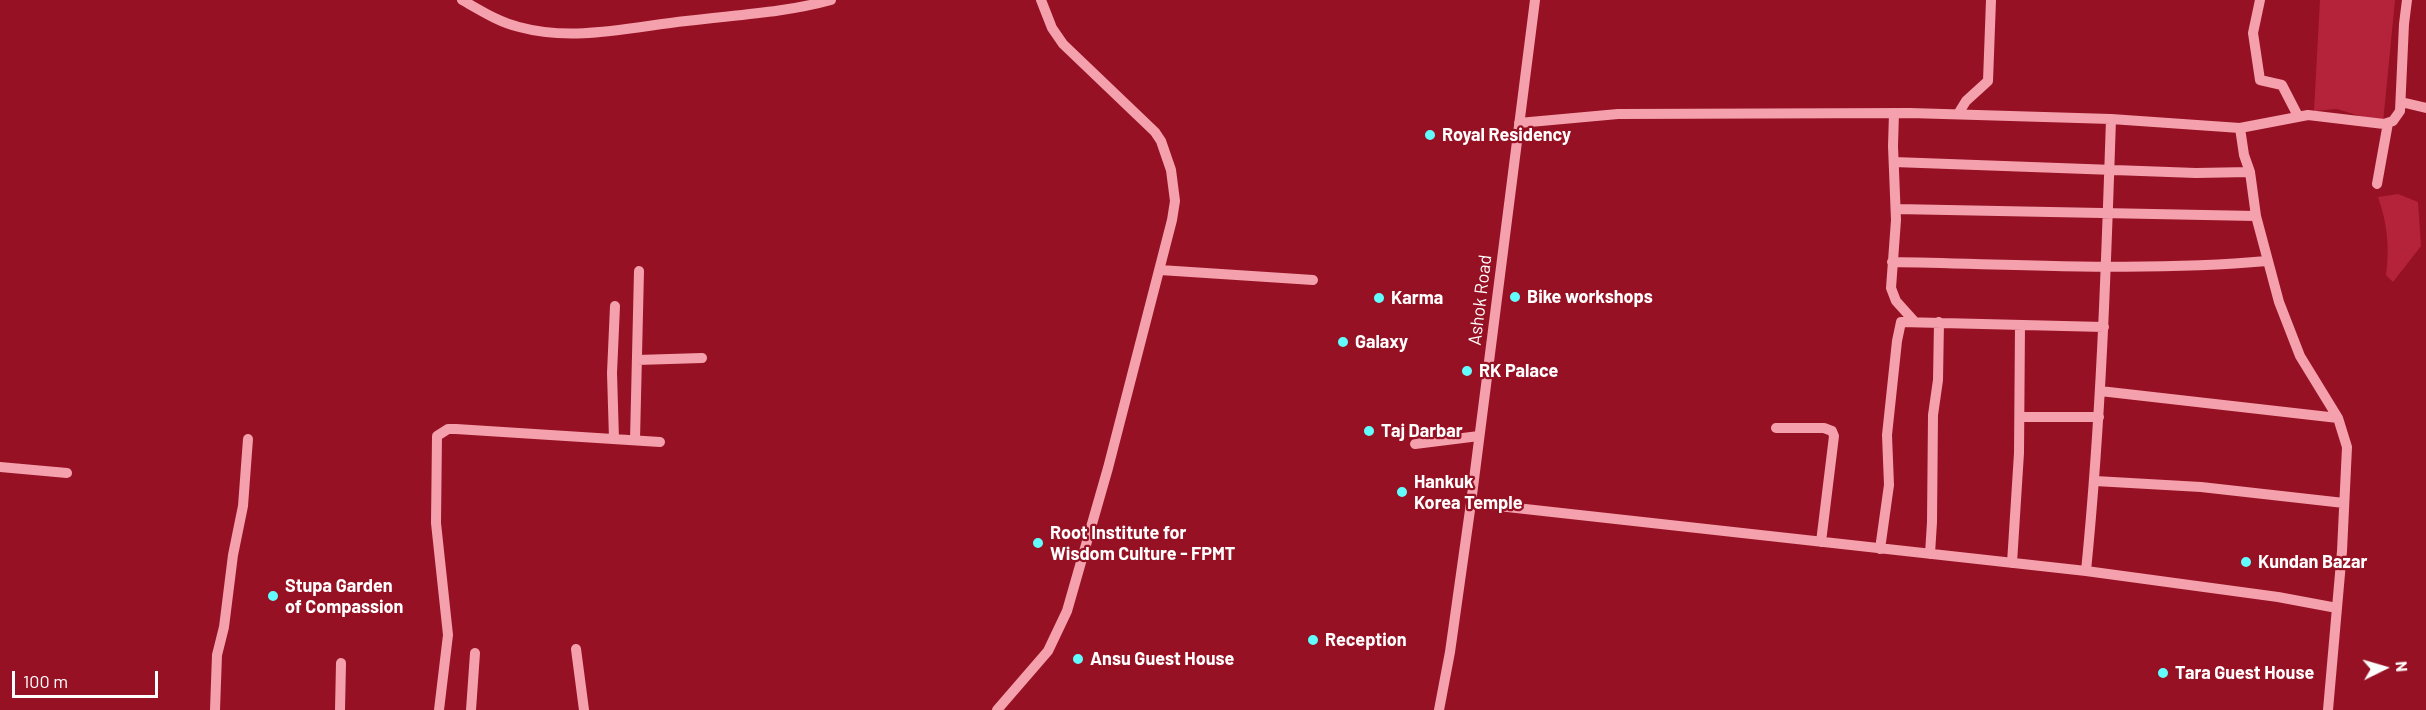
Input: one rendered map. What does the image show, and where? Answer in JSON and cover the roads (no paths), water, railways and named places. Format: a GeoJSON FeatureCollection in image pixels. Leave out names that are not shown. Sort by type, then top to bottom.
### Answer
{"type":"FeatureCollection","features":[{"type":"Feature","properties":{"kind":"street"},"geometry":{"type":"LineString","coordinates":[[462,0],[494,18],[519,27],[572,34],[607,32],[747,14],[831,0]]}},
{"type":"Feature","properties":{"kind":"street"},"geometry":{"type":"LineString","coordinates":[[998,710],[1048,651],[1067,611],[1160,270],[1174,201],[1171,170],[1161,141],[1155,132],[1063,44],[1052,28],[1041,0]]}},
{"type":"Feature","properties":{"kind":"street","name":"Ashok Road"},"geometry":{"type":"LineString","coordinates":[[1439,710],[1450,651],[1471,503],[1535,0]]}},
{"type":"Feature","properties":{"kind":"street"},"geometry":{"type":"LineString","coordinates":[[1958,114],[1966,101],[1988,81],[1991,0]]}},
{"type":"Feature","properties":{"kind":"street"},"geometry":{"type":"LineString","coordinates":[[2260,0],[2253,33],[2260,80],[2282,85],[2298,116]]}},
{"type":"Feature","properties":{"kind":"street"},"geometry":{"type":"LineString","coordinates":[[1518,123],[1618,114],[1894,113],[2111,119],[2240,128],[2298,116],[2323,116],[2378,125],[2388,123],[2397,117],[2401,102],[2407,0]]}},
{"type":"Feature","properties":{"kind":"street"},"geometry":{"type":"LineString","coordinates":[[2401,102],[2426,108]]}},
{"type":"Feature","properties":{"kind":"street"},"geometry":{"type":"LineString","coordinates":[[1894,113],[1896,209],[1892,295],[1914,321]]}},
{"type":"Feature","properties":{"kind":"street"},"geometry":{"type":"LineString","coordinates":[[2086,571],[2095,481],[2104,327],[2111,119]]}},
{"type":"Feature","properties":{"kind":"street"},"geometry":{"type":"LineString","coordinates":[[2377,184],[2388,123]]}},
{"type":"Feature","properties":{"kind":"street"},"geometry":{"type":"LineString","coordinates":[[2240,128],[2244,155],[2250,172],[2256,216],[2279,302],[2300,356],[2338,418],[2347,447],[2328,710]]}},
{"type":"Feature","properties":{"kind":"street"},"geometry":{"type":"LineString","coordinates":[[1894,162],[2196,173],[2250,172]]}},
{"type":"Feature","properties":{"kind":"street"},"geometry":{"type":"LineString","coordinates":[[1896,209],[2107,215],[2256,216]]}},
{"type":"Feature","properties":{"kind":"street"},"geometry":{"type":"LineString","coordinates":[[1892,262],[2106,268],[2210,266],[2267,261]]}},
{"type":"Feature","properties":{"kind":"street"},"geometry":{"type":"LineString","coordinates":[[1160,270],[1313,280]]}},
{"type":"Feature","properties":{"kind":"street"},"geometry":{"type":"LineString","coordinates":[[635,440],[639,271]]}},
{"type":"Feature","properties":{"kind":"street"},"geometry":{"type":"LineString","coordinates":[[614,438],[612,372],[615,306]]}},
{"type":"Feature","properties":{"kind":"street"},"geometry":{"type":"LineString","coordinates":[[1880,549],[1888,485],[1887,435],[1898,330],[1901,322],[2104,327]]}},
{"type":"Feature","properties":{"kind":"street"},"geometry":{"type":"LineString","coordinates":[[1930,554],[1933,415],[1938,380],[1939,322]]}},
{"type":"Feature","properties":{"kind":"street"},"geometry":{"type":"LineString","coordinates":[[2012,563],[2020,417],[2020,325]]}},
{"type":"Feature","properties":{"kind":"street"},"geometry":{"type":"LineString","coordinates":[[637,360],[702,358]]}},
{"type":"Feature","properties":{"kind":"street"},"geometry":{"type":"LineString","coordinates":[[2100,391],[2338,418]]}},
{"type":"Feature","properties":{"kind":"street"},"geometry":{"type":"LineString","coordinates":[[2020,417],[2099,417]]}},
{"type":"Feature","properties":{"kind":"street"},"geometry":{"type":"LineString","coordinates":[[1776,428],[1824,428],[1833,431],[1821,542]]}},
{"type":"Feature","properties":{"kind":"street"},"geometry":{"type":"LineString","coordinates":[[440,710],[448,635],[436,524],[437,436],[448,429],[660,442]]}},
{"type":"Feature","properties":{"kind":"street"},"geometry":{"type":"LineString","coordinates":[[1415,444],[1479,436]]}},
{"type":"Feature","properties":{"kind":"street"},"geometry":{"type":"LineString","coordinates":[[214,710],[217,655],[224,627],[233,555],[243,506],[248,439]]}},
{"type":"Feature","properties":{"kind":"street"},"geometry":{"type":"LineString","coordinates":[[0,467],[67,472]]}},
{"type":"Feature","properties":{"kind":"street"},"geometry":{"type":"LineString","coordinates":[[2095,481],[2201,487],[2344,503]]}},
{"type":"Feature","properties":{"kind":"street"},"geometry":{"type":"LineString","coordinates":[[1471,503],[2086,571],[2278,597],[2337,608]]}},
{"type":"Feature","properties":{"kind":"street"},"geometry":{"type":"LineString","coordinates":[[576,649],[584,710]]}},
{"type":"Feature","properties":{"kind":"street"},"geometry":{"type":"LineString","coordinates":[[471,710],[475,653]]}},
{"type":"Feature","properties":{"kind":"street"},"geometry":{"type":"LineString","coordinates":[[340,663],[340,710]]}},
{"type":"Feature","properties":{"kind":"place","name":"Royal Residency"},"geometry":{"type":"Point","coordinates":[1430,135]}},
{"type":"Feature","properties":{"kind":"place","name":"Bike workshops"},"geometry":{"type":"Point","coordinates":[1515,297]}},
{"type":"Feature","properties":{"kind":"place","name":"Karma"},"geometry":{"type":"Point","coordinates":[1379,298]}},
{"type":"Feature","properties":{"kind":"place","name":"Galaxy"},"geometry":{"type":"Point","coordinates":[1343,342]}},
{"type":"Feature","properties":{"kind":"place","name":"RK Palace"},"geometry":{"type":"Point","coordinates":[1467,371]}},
{"type":"Feature","properties":{"kind":"place","name":"Taj Darbar"},"geometry":{"type":"Point","coordinates":[1369,431]}},
{"type":"Feature","properties":{"kind":"place","name":"Hankuk Korea Temple"},"geometry":{"type":"Point","coordinates":[1402,492]}},
{"type":"Feature","properties":{"kind":"place","name":"Root Institute for Wisdom Culture - FPMT"},"geometry":{"type":"Point","coordinates":[1038,543]}},
{"type":"Feature","properties":{"kind":"place","name":"Kundan Bazar"},"geometry":{"type":"Point","coordinates":[2246,562]}},
{"type":"Feature","properties":{"kind":"place","name":"Stupa Garden of Compassion"},"geometry":{"type":"Point","coordinates":[273,596]}},
{"type":"Feature","properties":{"kind":"place","name":"Reception"},"geometry":{"type":"Point","coordinates":[1313,640]}},
{"type":"Feature","properties":{"kind":"place","name":"Ansu Guest House"},"geometry":{"type":"Point","coordinates":[1078,659]}},
{"type":"Feature","properties":{"kind":"place","name":"Tara Guest House"},"geometry":{"type":"Point","coordinates":[2163,673]}}]}
